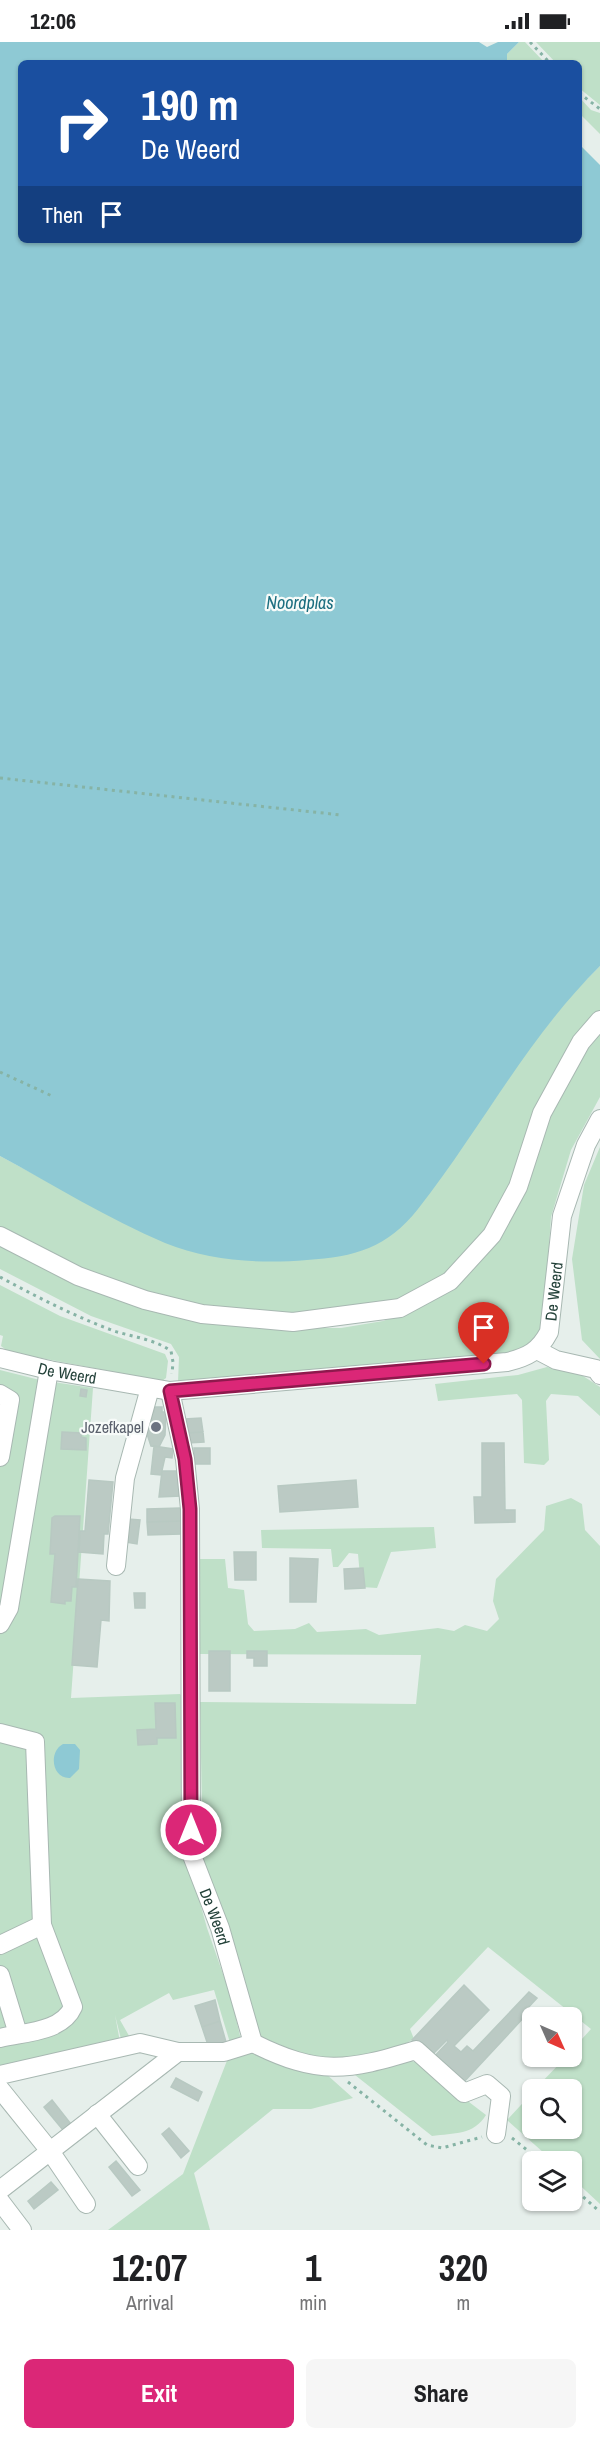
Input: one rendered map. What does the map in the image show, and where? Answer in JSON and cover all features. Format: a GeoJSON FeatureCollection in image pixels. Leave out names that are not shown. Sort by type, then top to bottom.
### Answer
{"type":"FeatureCollection","features":[{"type":"Feature","properties":{"kind":"street"},"geometry":{"type":"LineString","coordinates":[[0,1236],[78,1276],[145,1300],[202,1314],[293,1322],[400,1308],[450,1281],[492,1235],[518,1187],[542,1113],[581,1042],[600,1020]]}},
{"type":"Feature","properties":{"kind":"street","name":"De Weerd"},"geometry":{"type":"LineString","coordinates":[[0,1358],[49,1370],[170,1391],[507,1362],[526,1358],[537,1350],[549,1332],[562,1216],[586,1145],[600,1119]]}},
{"type":"Feature","properties":{"kind":"street"},"geometry":{"type":"LineString","coordinates":[[537,1350],[556,1360],[596,1369],[600,1375]]}},
{"type":"Feature","properties":{"kind":"street"},"geometry":{"type":"LineString","coordinates":[[0,1624],[9,1608],[7,1571],[49,1370]]}},
{"type":"Feature","properties":{"kind":"street"},"geometry":{"type":"LineString","coordinates":[[116,1566],[125,1478],[150,1388]]}},
{"type":"Feature","properties":{"kind":"street","name":"De Weerd"},"geometry":{"type":"LineString","coordinates":[[170,1391],[185,1459],[190,1509],[191,1852],[220,1928],[253,2043]]}},
{"type":"Feature","properties":{"kind":"street"},"geometry":{"type":"LineString","coordinates":[[0,1394],[10,1400],[0,1457]]}},
{"type":"Feature","properties":{"kind":"street"},"geometry":{"type":"LineString","coordinates":[[0,1733],[35,1742],[42,1925],[73,2007],[69,2016],[57,2025],[9,2036],[0,1976]]}},
{"type":"Feature","properties":{"kind":"street"},"geometry":{"type":"LineString","coordinates":[[0,1945],[42,1925]]}},
{"type":"Feature","properties":{"kind":"street"},"geometry":{"type":"LineString","coordinates":[[0,2075],[141,2043],[177,2052],[224,2052],[253,2043],[277,2055],[337,2069],[364,2066],[416,2050],[464,2093],[487,2084],[501,2096],[496,2133]]}},
{"type":"Feature","properties":{"kind":"street"},"geometry":{"type":"LineString","coordinates":[[0,2190],[177,2052]]}},
{"type":"Feature","properties":{"kind":"street"},"geometry":{"type":"LineString","coordinates":[[0,2089],[50,2151],[86,2204]]}},
{"type":"Feature","properties":{"kind":"street"},"geometry":{"type":"LineString","coordinates":[[97,2114],[138,2166]]}},
{"type":"Feature","properties":{"kind":"street"},"geometry":{"type":"LineString","coordinates":[[0,2201],[22,2230]]}},
{"type":"Feature","properties":{"kind":"path"},"geometry":{"type":"LineString","coordinates":[[530,42],[547,60]]}},
{"type":"Feature","properties":{"kind":"path"},"geometry":{"type":"LineString","coordinates":[[582,95],[600,109]]}},
{"type":"Feature","properties":{"kind":"path"},"geometry":{"type":"LineString","coordinates":[[0,778],[341,815]]}},
{"type":"Feature","properties":{"kind":"path"},"geometry":{"type":"LineString","coordinates":[[0,1072],[52,1096]]}},
{"type":"Feature","properties":{"kind":"path"},"geometry":{"type":"LineString","coordinates":[[0,1277],[64,1310],[115,1331],[161,1344],[171,1351],[173,1362],[170,1391]]}},
{"type":"Feature","properties":{"kind":"path"},"geometry":{"type":"LineString","coordinates":[[337,2069],[348,2082],[427,2145],[442,2148],[496,2133],[517,2139],[530,2151]]}},
{"type":"Feature","properties":{"kind":"path"},"geometry":{"type":"LineString","coordinates":[[582,2196],[600,2212]]}},
{"type":"Feature","properties":{"kind":"green space"},"geometry":{"type":"Polygon","coordinates":[[[519,42],[525,42],[542,60],[507,60],[507,54],[519,42]]]}},
{"type":"Feature","properties":{"kind":"green space"},"geometry":{"type":"Polygon","coordinates":[[[536,42],[600,42],[600,105],[582,90],[582,60],[553,60],[536,42]]]}},
{"type":"Feature","properties":{"kind":"green space"},"geometry":{"type":"Polygon","coordinates":[[[582,100],[591,110],[600,113],[600,134],[582,116],[582,100]]]}},
{"type":"Feature","properties":{"kind":"green space"},"geometry":{"type":"Polygon","coordinates":[[[600,966],[600,1011],[490,1227],[437,1283],[381,1308],[287,1314],[221,1309],[149,1295],[86,1271],[0,1227],[0,1156],[121,1221],[485,1113],[528,1050],[570,996],[600,966]]]}},
{"type":"Feature","properties":{"kind":"green space"},"geometry":{"type":"Polygon","coordinates":[[[600,1029],[600,1097],[571,1150],[551,1217],[544,1323],[534,1342],[516,1353],[178,1382],[179,1357],[171,1344],[91,1316],[0,1269],[0,1242],[72,1279],[276,1328],[341,1328],[383,1321],[417,1309],[451,1289],[472,1269],[566,1078],[600,1029]]]}},
{"type":"Feature","properties":{"kind":"green space"},"geometry":{"type":"Polygon","coordinates":[[[600,1147],[600,1359],[582,1340],[572,1259],[584,1185],[600,1147]]]}},
{"type":"Feature","properties":{"kind":"green space"},"geometry":{"type":"Polygon","coordinates":[[[0,1285],[60,1316],[165,1354],[168,1361],[166,1378],[162,1381],[9,1352],[1,1346],[3,1336],[0,1335],[0,1285]]]}},
{"type":"Feature","properties":{"kind":"green space"},"geometry":{"type":"Polygon","coordinates":[[[547,1367],[580,1374],[600,1387],[600,1416],[578,1396],[551,1394],[546,1401],[549,1460],[544,1465],[524,1463],[522,1400],[517,1394],[438,1401],[435,1384],[518,1375],[547,1367]]]}},
{"type":"Feature","properties":{"kind":"green space"},"geometry":{"type":"Polygon","coordinates":[[[0,1370],[40,1380],[93,1388],[71,1698],[180,1694],[184,1698],[186,1852],[207,1928],[231,1997],[241,2040],[231,2046],[214,1990],[173,2000],[169,1993],[120,2020],[132,2041],[122,2043],[115,2015],[120,2042],[0,2070],[0,1370]]]}},
{"type":"Feature","properties":{"kind":"green space"},"geometry":{"type":"Polygon","coordinates":[[[571,1498],[582,1504],[585,1530],[600,1546],[600,2204],[582,2187],[582,2151],[542,2151],[528,2139],[582,2139],[582,2079],[545,2079],[556,2067],[582,2067],[582,2039],[591,2029],[582,2022],[582,2007],[563,2007],[488,1947],[410,2029],[414,2039],[391,2051],[333,2062],[271,2048],[255,2033],[203,1865],[200,1702],[416,1704],[421,1655],[199,1654],[196,1559],[225,1559],[228,1588],[244,1590],[248,1624],[254,1631],[295,1629],[309,1623],[317,1632],[366,1629],[379,1635],[438,1628],[454,1631],[465,1625],[487,1631],[499,1619],[493,1601],[496,1579],[544,1530],[546,1506],[571,1498]]]}},
{"type":"Feature","properties":{"kind":"green space"},"geometry":{"type":"Polygon","coordinates":[[[434,1527],[436,1548],[391,1552],[377,1588],[361,1587],[358,1554],[349,1553],[338,1567],[333,1567],[331,1549],[262,1548],[261,1530],[434,1527]]]}},
{"type":"Feature","properties":{"kind":"green space"},"geometry":{"type":"Polygon","coordinates":[[[256,2052],[325,2073],[353,2098],[311,2109],[273,2109],[194,2173],[210,2230],[108,2230],[183,2174],[228,2058],[256,2052]]]}},
{"type":"Feature","properties":{"kind":"green space"},"geometry":{"type":"Polygon","coordinates":[[[405,2059],[418,2063],[486,2115],[481,2122],[463,2132],[432,2136],[355,2075],[405,2059]]]}},
{"type":"Feature","properties":{"kind":"green space"},"geometry":{"type":"Polygon","coordinates":[[[522,2104],[522,2133],[507,2120],[522,2104]]]}},
{"type":"Feature","properties":{"kind":"water","name":"Noordplas"},"geometry":{"type":"Polygon","coordinates":[[[0,42],[479,42],[487,47],[498,42],[519,42],[507,54],[507,60],[18,60],[18,243],[582,243],[582,147],[600,165],[600,966],[574,994],[527,1053],[418,1209],[394,1233],[369,1248],[355,1253],[324,1259],[271,1262],[235,1260],[199,1254],[165,1243],[123,1223],[0,1156],[0,42]]]}},
{"type":"Feature","properties":{"kind":"water"},"geometry":{"type":"Polygon","coordinates":[[[63,1744],[75,1744],[80,1750],[79,1769],[70,1778],[59,1774],[54,1764],[55,1753],[63,1744]]]}},
{"type":"Feature","properties":{"kind":"building"},"geometry":{"type":"Polygon","coordinates":[[[81,1389],[87,1390],[86,1397],[80,1396],[81,1389]]]}},
{"type":"Feature","properties":{"kind":"building","name":"Jozefkapel"},"geometry":{"type":"Polygon","coordinates":[[[154,1407],[162,1407],[162,1412],[166,1412],[165,1435],[159,1447],[151,1446],[147,1434],[154,1407]]]}},
{"type":"Feature","properties":{"kind":"building"},"geometry":{"type":"Polygon","coordinates":[[[201,1418],[203,1432],[186,1433],[185,1419],[201,1418]]]}},
{"type":"Feature","properties":{"kind":"building"},"geometry":{"type":"Polygon","coordinates":[[[62,1432],[82,1433],[81,1437],[86,1438],[86,1450],[61,1449],[62,1432]]]}},
{"type":"Feature","properties":{"kind":"building"},"geometry":{"type":"Polygon","coordinates":[[[203,1432],[204,1442],[188,1443],[187,1433],[203,1432]]]}},
{"type":"Feature","properties":{"kind":"building"},"geometry":{"type":"Polygon","coordinates":[[[482,1443],[504,1443],[505,1510],[515,1510],[515,1522],[475,1523],[474,1497],[482,1497],[482,1443]]]}},
{"type":"Feature","properties":{"kind":"building"},"geometry":{"type":"Polygon","coordinates":[[[154,1446],[173,1449],[172,1458],[165,1457],[161,1475],[151,1474],[154,1446]]]}},
{"type":"Feature","properties":{"kind":"building"},"geometry":{"type":"Polygon","coordinates":[[[194,1448],[210,1448],[210,1464],[194,1464],[194,1448]]]}},
{"type":"Feature","properties":{"kind":"building"},"geometry":{"type":"Polygon","coordinates":[[[162,1471],[181,1471],[181,1496],[159,1497],[162,1471]]]}},
{"type":"Feature","properties":{"kind":"building"},"geometry":{"type":"Polygon","coordinates":[[[89,1480],[113,1482],[108,1534],[104,1534],[103,1554],[79,1552],[80,1531],[85,1531],[89,1480]]]}},
{"type":"Feature","properties":{"kind":"building"},"geometry":{"type":"Polygon","coordinates":[[[356,1480],[358,1507],[280,1512],[278,1486],[356,1480]]]}},
{"type":"Feature","properties":{"kind":"building"},"geometry":{"type":"Polygon","coordinates":[[[180,1508],[182,1521],[147,1522],[147,1509],[180,1508]]]}},
{"type":"Feature","properties":{"kind":"building"},"geometry":{"type":"Polygon","coordinates":[[[80,1516],[76,1587],[72,1587],[71,1601],[65,1601],[65,1604],[51,1602],[55,1554],[50,1554],[52,1518],[80,1516]]]}},
{"type":"Feature","properties":{"kind":"building"},"geometry":{"type":"Polygon","coordinates":[[[128,1519],[140,1520],[137,1544],[125,1542],[128,1519]]]}},
{"type":"Feature","properties":{"kind":"building"},"geometry":{"type":"Polygon","coordinates":[[[182,1521],[181,1534],[148,1535],[147,1522],[182,1521]]]}},
{"type":"Feature","properties":{"kind":"building"},"geometry":{"type":"Polygon","coordinates":[[[234,1552],[256,1552],[256,1580],[235,1580],[234,1552]]]}},
{"type":"Feature","properties":{"kind":"building"},"geometry":{"type":"Polygon","coordinates":[[[290,1558],[318,1559],[316,1602],[290,1602],[290,1558]]]}},
{"type":"Feature","properties":{"kind":"building"},"geometry":{"type":"Polygon","coordinates":[[[363,1568],[365,1588],[345,1589],[344,1569],[363,1568]]]}},
{"type":"Feature","properties":{"kind":"building"},"geometry":{"type":"Polygon","coordinates":[[[78,1579],[110,1581],[109,1621],[101,1620],[97,1667],[72,1665],[78,1579]]]}},
{"type":"Feature","properties":{"kind":"building"},"geometry":{"type":"Polygon","coordinates":[[[134,1593],[145,1593],[145,1608],[135,1608],[134,1593]]]}},
{"type":"Feature","properties":{"kind":"building"},"geometry":{"type":"Polygon","coordinates":[[[209,1651],[230,1651],[230,1691],[209,1691],[209,1651]]]}},
{"type":"Feature","properties":{"kind":"building"},"geometry":{"type":"Polygon","coordinates":[[[247,1651],[267,1651],[267,1666],[254,1666],[254,1658],[247,1658],[247,1651]]]}},
{"type":"Feature","properties":{"kind":"building"},"geometry":{"type":"Polygon","coordinates":[[[155,1703],[175,1703],[176,1738],[157,1738],[157,1744],[138,1745],[137,1730],[156,1729],[155,1703]]]}},
{"type":"Feature","properties":{"kind":"building"},"geometry":{"type":"Polygon","coordinates":[[[464,1985],[489,2010],[454,2046],[461,2052],[467,2046],[473,2051],[529,1992],[537,1998],[529,2007],[522,2007],[522,2019],[462,2084],[432,2059],[448,2042],[447,2040],[430,2057],[412,2040],[464,1985]]]}},
{"type":"Feature","properties":{"kind":"building"},"geometry":{"type":"Polygon","coordinates":[[[215,2000],[220,2021],[202,2027],[195,2006],[215,2000]]]}},
{"type":"Feature","properties":{"kind":"building"},"geometry":{"type":"Polygon","coordinates":[[[220,2021],[226,2042],[209,2048],[202,2027],[220,2021]]]}},
{"type":"Feature","properties":{"kind":"building"},"geometry":{"type":"Polygon","coordinates":[[[176,2078],[202,2092],[198,2101],[171,2087],[176,2078]]]}},
{"type":"Feature","properties":{"kind":"building"},"geometry":{"type":"Polygon","coordinates":[[[52,2100],[71,2124],[63,2130],[44,2107],[52,2100]]]}},
{"type":"Feature","properties":{"kind":"building"},"geometry":{"type":"Polygon","coordinates":[[[169,2128],[189,2151],[181,2158],[162,2134],[169,2128]]]}},
{"type":"Feature","properties":{"kind":"building"},"geometry":{"type":"Polygon","coordinates":[[[116,2161],[140,2190],[132,2196],[109,2167],[116,2161]]]}},
{"type":"Feature","properties":{"kind":"building"},"geometry":{"type":"Polygon","coordinates":[[[51,2182],[58,2190],[34,2209],[28,2201],[51,2182]]]}},
{"type":"Feature","properties":{"kind":"place","name":"Jozefkapel"},"geometry":{"type":"Point","coordinates":[156,1427]}},
{"type":"Feature","properties":{"kind":"route"},"geometry":{"type":"LineString","coordinates":[[191,1830],[190,1509],[185,1459],[171,1406],[170,1391],[484,1364]]}}]}
